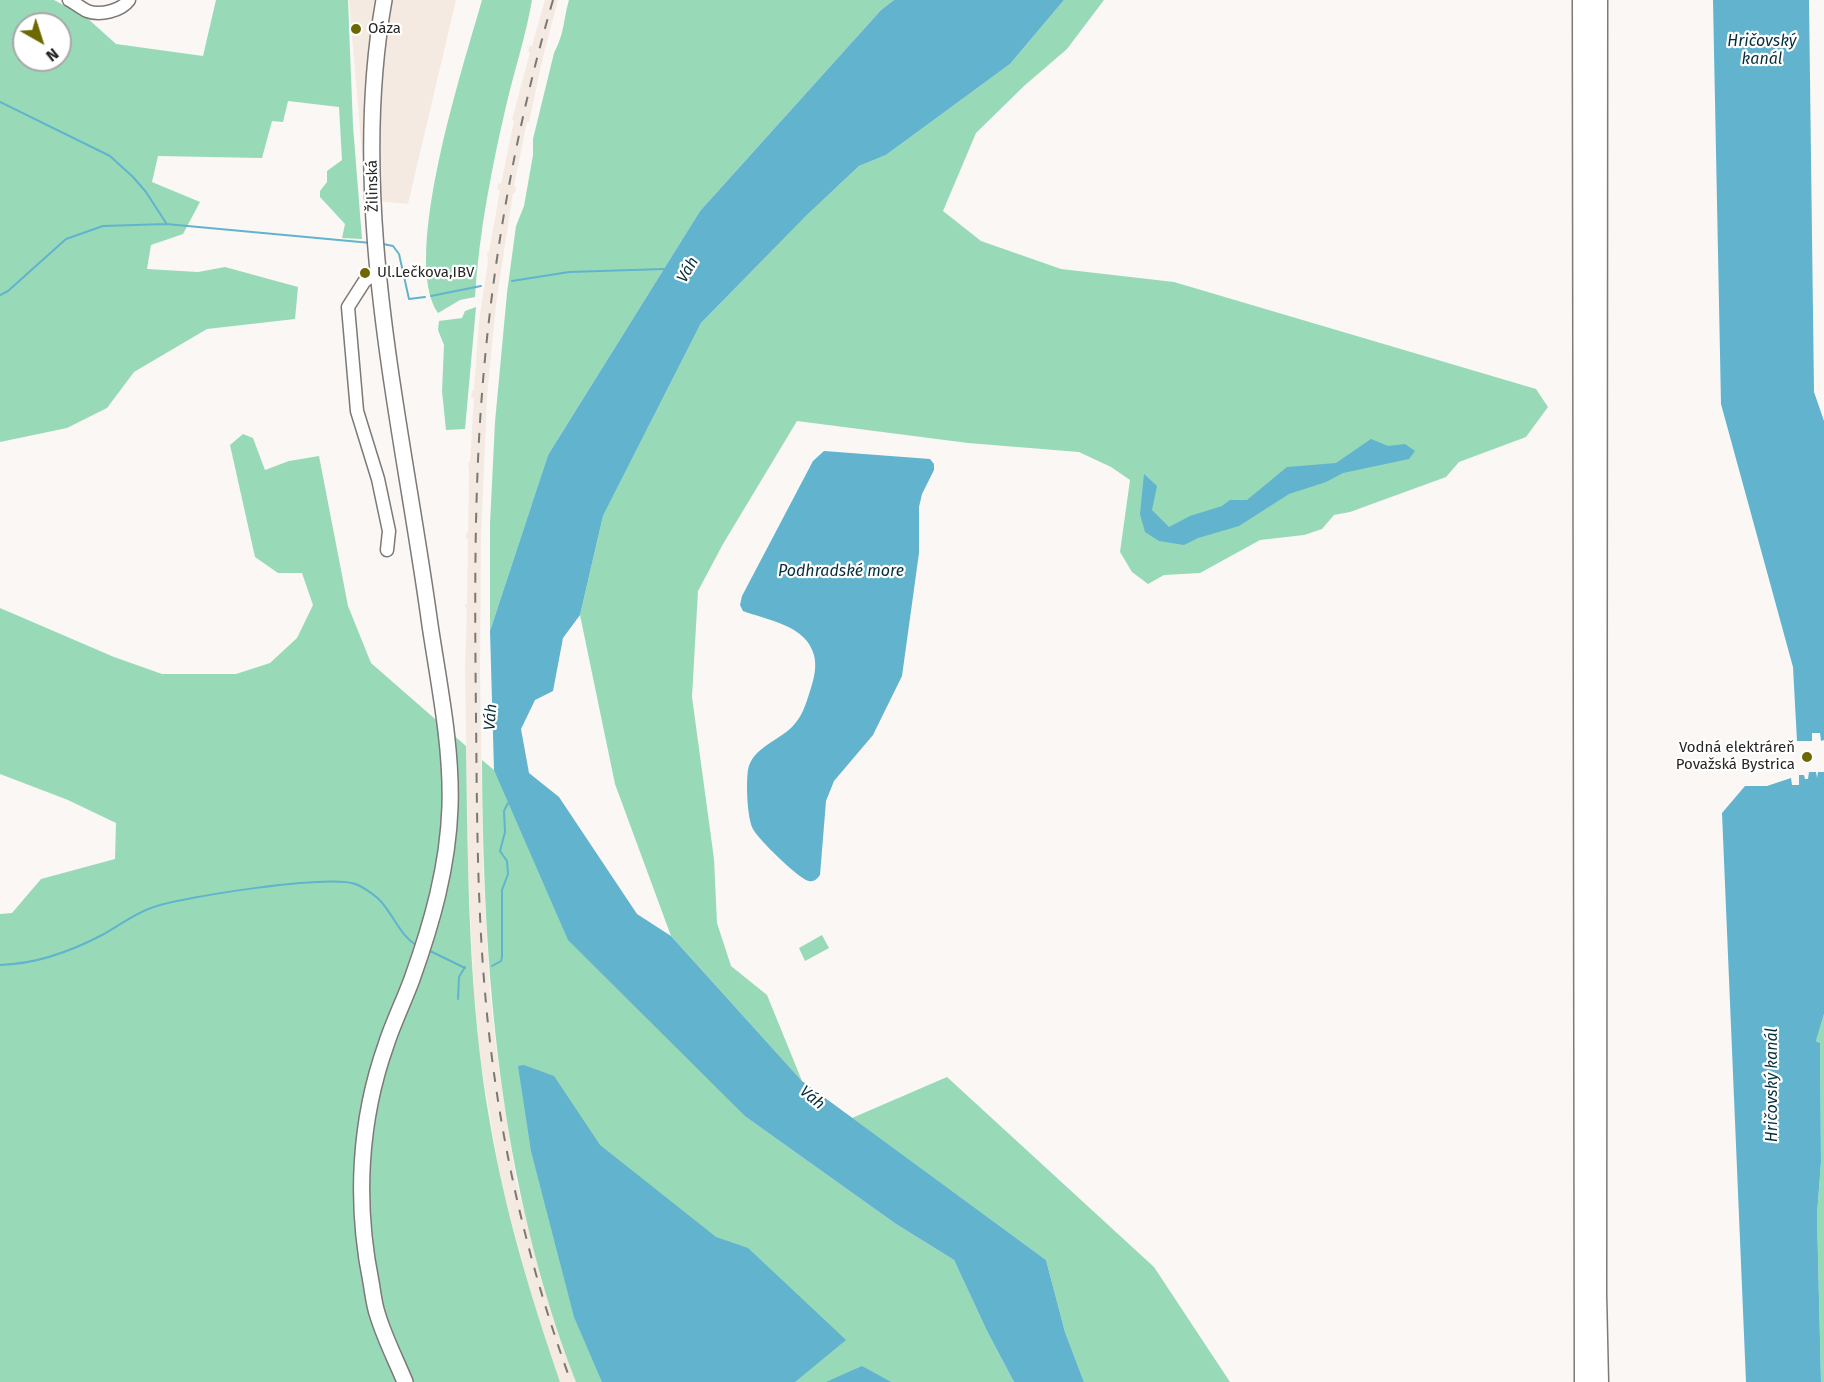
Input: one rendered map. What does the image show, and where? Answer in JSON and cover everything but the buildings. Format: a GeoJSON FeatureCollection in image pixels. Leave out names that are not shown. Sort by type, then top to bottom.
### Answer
{"type":"FeatureCollection","features":[{"type":"Feature","properties":{"kind":"highway"},"geometry":{"type":"LineString","coordinates":[[1582,0],[1584,1382]]}},
{"type":"Feature","properties":{"kind":"highway"},"geometry":{"type":"LineString","coordinates":[[1598,0],[1597,1294],[1599,1382]]}},
{"type":"Feature","properties":{"kind":"main road","name":"Žilinská"},"geometry":{"type":"LineString","coordinates":[[384,0],[378,35],[373,129],[373,213],[392,371],[445,730],[450,804],[447,851],[429,929],[386,1045],[374,1085],[364,1140],[360,1195],[365,1254],[377,1314],[405,1382]]}},
{"type":"Feature","properties":{"kind":"street"},"geometry":{"type":"LineString","coordinates":[[69,0],[88,12],[104,12],[118,9],[129,0]]}},
{"type":"Feature","properties":{"kind":"street"},"geometry":{"type":"LineString","coordinates":[[379,274],[364,282],[348,307],[357,411],[378,479],[389,531],[387,550]]}},
{"type":"Feature","properties":{"kind":"shaded area"},"geometry":{"type":"Polygon","coordinates":[[[349,0],[456,0],[408,204],[366,200],[349,0]]]}},
{"type":"Feature","properties":{"kind":"shaded area"},"geometry":{"type":"Polygon","coordinates":[[[545,0],[558,0],[529,122],[527,122],[514,186],[516,187],[513,193],[496,304],[487,396],[481,536],[480,670],[483,868],[490,993],[516,1180],[549,1303],[576,1382],[560,1382],[557,1376],[535,1308],[501,1184],[480,1057],[474,994],[468,869],[465,666],[467,612],[465,604],[467,604],[468,463],[470,462],[474,398],[471,397],[474,390],[479,321],[488,262],[487,252],[489,252],[500,190],[497,190],[498,183],[501,184],[514,121],[512,120],[530,52],[528,51],[532,46],[545,0]]]}},
{"type":"Feature","properties":{"kind":"green space"},"geometry":{"type":"Polygon","coordinates":[[[0,0],[54,0],[86,17],[116,44],[203,56],[216,0],[348,0],[353,126],[362,239],[342,238],[345,224],[320,197],[320,191],[327,182],[327,171],[342,160],[339,107],[288,101],[283,122],[272,121],[262,158],[158,156],[152,182],[200,202],[183,234],[151,245],[147,269],[198,272],[225,267],[298,287],[295,319],[207,329],[134,372],[107,408],[67,428],[0,442],[0,0]]]}},
{"type":"Feature","properties":{"kind":"green space"},"geometry":{"type":"Polygon","coordinates":[[[482,0],[532,0],[491,175],[475,297],[460,300],[438,313],[428,286],[426,250],[430,207],[450,113],[482,0]]]}},
{"type":"Feature","properties":{"kind":"green space"},"geometry":{"type":"Polygon","coordinates":[[[569,0],[894,0],[881,10],[700,211],[548,455],[490,631],[490,524],[495,422],[507,293],[516,226],[524,206],[533,155],[533,139],[569,0]]]}},
{"type":"Feature","properties":{"kind":"green space"},"geometry":{"type":"Polygon","coordinates":[[[1064,0],[1104,0],[1067,49],[1024,86],[976,133],[943,211],[981,241],[1061,269],[1174,282],[1536,389],[1548,407],[1526,437],[1459,462],[1446,477],[1350,512],[1334,515],[1322,529],[1304,535],[1260,540],[1200,573],[1164,575],[1148,584],[1132,572],[1120,552],[1130,480],[1111,467],[1079,452],[968,443],[797,421],[723,544],[698,591],[692,697],[714,859],[717,923],[731,966],[767,995],[802,1081],[671,936],[615,784],[580,615],[603,516],[701,323],[807,215],[859,166],[886,155],[1010,64],[1064,0]]]}},
{"type":"Feature","properties":{"kind":"green space"},"geometry":{"type":"Polygon","coordinates":[[[476,307],[465,429],[446,430],[442,391],[444,345],[438,330],[439,321],[462,318],[465,311],[476,307]]]}},
{"type":"Feature","properties":{"kind":"green space"},"geometry":{"type":"Polygon","coordinates":[[[243,434],[253,438],[265,470],[289,461],[319,456],[348,606],[371,663],[466,746],[470,935],[483,1076],[496,1156],[511,1222],[560,1382],[0,1382],[0,914],[12,913],[41,879],[115,859],[116,823],[68,800],[0,774],[0,608],[114,657],[162,674],[236,674],[270,663],[297,638],[313,605],[302,573],[278,573],[255,557],[230,445],[243,434]]]}},
{"type":"Feature","properties":{"kind":"green space"},"geometry":{"type":"Polygon","coordinates":[[[482,760],[494,770],[746,1117],[896,1224],[954,1260],[1014,1382],[576,1382],[550,1307],[529,1231],[500,1076],[486,918],[482,760]]]}},
{"type":"Feature","properties":{"kind":"green space"},"geometry":{"type":"Polygon","coordinates":[[[822,935],[829,948],[805,961],[799,948],[822,935]]]}},
{"type":"Feature","properties":{"kind":"green space"},"geometry":{"type":"Polygon","coordinates":[[[1824,1014],[1824,1382],[1821,1382],[1817,1215],[1821,1162],[1820,1043],[1816,1041],[1824,1014]]]}},
{"type":"Feature","properties":{"kind":"green space"},"geometry":{"type":"Polygon","coordinates":[[[947,1077],[1154,1267],[1230,1382],[1084,1382],[1065,1332],[1046,1260],[852,1118],[947,1077]]]}},
{"type":"Feature","properties":{"kind":"water","name":"Váh"},"geometry":{"type":"Polygon","coordinates":[[[894,0],[1064,0],[1010,64],[886,155],[859,166],[807,215],[701,323],[603,516],[580,615],[563,638],[553,691],[535,700],[521,729],[529,773],[559,797],[637,914],[671,936],[802,1081],[1046,1260],[1065,1332],[1084,1382],[1014,1382],[954,1260],[896,1224],[746,1117],[568,940],[494,770],[490,631],[548,455],[700,211],[881,10],[894,0]]]}},
{"type":"Feature","properties":{"kind":"water","name":"Hričovský kanál"},"geometry":{"type":"Polygon","coordinates":[[[1713,0],[1809,0],[1814,392],[1824,421],[1824,740],[1821,741],[1820,733],[1812,733],[1812,741],[1797,741],[1793,667],[1721,404],[1713,0]]]}},
{"type":"Feature","properties":{"kind":"water"},"geometry":{"type":"Polygon","coordinates":[[[1371,439],[1388,446],[1405,444],[1415,451],[1409,459],[1343,473],[1326,482],[1289,494],[1239,526],[1198,538],[1184,545],[1159,541],[1145,532],[1140,514],[1144,474],[1157,486],[1152,510],[1169,527],[1190,516],[1222,506],[1230,500],[1247,500],[1287,467],[1336,463],[1371,439]]]}},
{"type":"Feature","properties":{"kind":"water","name":"Podhradské more"},"geometry":{"type":"Polygon","coordinates":[[[824,451],[930,459],[934,464],[934,470],[922,494],[919,507],[919,553],[902,676],[873,735],[834,781],[826,801],[820,875],[811,881],[804,879],[788,866],[753,829],[748,809],[747,783],[750,762],[760,750],[792,727],[801,715],[814,678],[814,655],[810,645],[794,630],[743,611],[740,605],[742,596],[813,461],[824,451]]]}},
{"type":"Feature","properties":{"kind":"water","name":"Hričovský kanál"},"geometry":{"type":"Polygon","coordinates":[[[1809,772],[1816,772],[1817,778],[1818,772],[1824,772],[1824,1014],[1816,1041],[1820,1043],[1821,1162],[1817,1215],[1821,1382],[1746,1382],[1722,813],[1745,786],[1767,786],[1791,778],[1792,785],[1799,785],[1799,775],[1804,775],[1805,779],[1808,779],[1809,772]]]}},
{"type":"Feature","properties":{"kind":"water"},"geometry":{"type":"Polygon","coordinates":[[[524,1065],[554,1076],[600,1145],[716,1237],[748,1248],[846,1340],[795,1382],[602,1382],[574,1317],[531,1151],[518,1066],[524,1065]]]}},
{"type":"Feature","properties":{"kind":"water"},"geometry":{"type":"Polygon","coordinates":[[[862,1366],[891,1382],[826,1382],[862,1366]]]}},
{"type":"Feature","properties":{"kind":"waterway"},"geometry":{"type":"LineString","coordinates":[[0,102],[110,156],[146,192],[166,223]]}},
{"type":"Feature","properties":{"kind":"waterway"},"geometry":{"type":"LineString","coordinates":[[0,295],[8,291],[66,239],[103,226],[166,224],[371,243]]}},
{"type":"Feature","properties":{"kind":"waterway"},"geometry":{"type":"LineString","coordinates":[[383,244],[393,246],[399,254],[409,299],[425,297]]}},
{"type":"Feature","properties":{"kind":"waterway"},"geometry":{"type":"LineString","coordinates":[[512,281],[569,272],[664,269]]}},
{"type":"Feature","properties":{"kind":"waterway"},"geometry":{"type":"LineString","coordinates":[[431,296],[481,286]]}},
{"type":"Feature","properties":{"kind":"waterway"},"geometry":{"type":"LineString","coordinates":[[492,966],[501,961],[502,957],[502,890],[508,874],[507,861],[500,851],[505,832],[504,811],[508,803]]}},
{"type":"Feature","properties":{"kind":"waterway"},"geometry":{"type":"LineString","coordinates":[[0,965],[27,962],[67,951],[104,934],[145,910],[167,903],[256,888],[320,882],[343,882],[358,885],[368,891],[381,901],[407,938],[418,946]]}},
{"type":"Feature","properties":{"kind":"waterway"},"geometry":{"type":"LineString","coordinates":[[428,950],[465,968]]}},
{"type":"Feature","properties":{"kind":"waterway"},"geometry":{"type":"LineString","coordinates":[[458,999],[459,977],[465,967]]}},
{"type":"Feature","properties":{"kind":"railway"},"geometry":{"type":"LineString","coordinates":[[553,0],[515,156],[490,315],[478,459],[475,643],[479,889],[482,958],[490,1042],[505,1141],[526,1239],[571,1382]]}},
{"type":"Feature","properties":{"kind":"place","name":"Oáza"},"geometry":{"type":"Point","coordinates":[356,29]}},
{"type":"Feature","properties":{"kind":"place","name":"Ul.Lečkova,IBV"},"geometry":{"type":"Point","coordinates":[365,273]}},
{"type":"Feature","properties":{"kind":"place","name":"Vodná elektráreň Považská Bystrica"},"geometry":{"type":"Point","coordinates":[1807,757]}}]}
